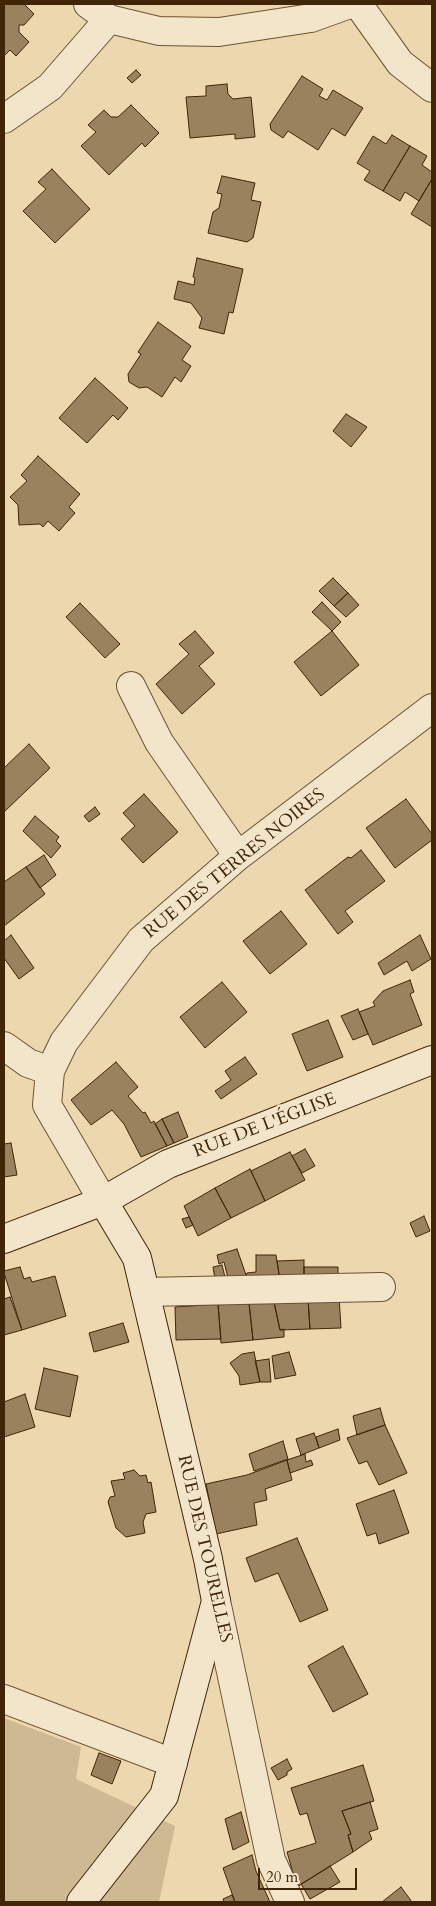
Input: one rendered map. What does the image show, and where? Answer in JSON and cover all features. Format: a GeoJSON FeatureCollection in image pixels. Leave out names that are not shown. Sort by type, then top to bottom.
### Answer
{"type":"FeatureCollection","features":[{"type":"Feature","properties":{"kind":"street"},"geometry":{"type":"LineString","coordinates":[[4,119],[50,87],[98,11],[159,31],[219,32],[311,18],[350,4]]}},
{"type":"Feature","properties":{"kind":"street"},"geometry":{"type":"LineString","coordinates":[[358,4],[400,63],[432,88]]}},
{"type":"Feature","properties":{"kind":"street"},"geometry":{"type":"LineString","coordinates":[[131,686],[159,742],[238,856]]}},
{"type":"Feature","properties":{"kind":"street","name":"RUE DES TERRES NOIRES"},"geometry":{"type":"LineString","coordinates":[[50,1071],[64,1042],[141,940],[238,856],[432,708]]}},
{"type":"Feature","properties":{"kind":"street"},"geometry":{"type":"LineString","coordinates":[[4,1046],[28,1063],[50,1071]]}},
{"type":"Feature","properties":{"kind":"street","name":"RUE DE L'ÉGLISE"},"geometry":{"type":"LineString","coordinates":[[4,1239],[103,1201],[168,1164],[432,1060]]}},
{"type":"Feature","properties":{"kind":"street","name":"RUE DES TOURELLES"},"geometry":{"type":"LineString","coordinates":[[50,1071],[47,1105],[138,1258],[208,1559],[272,1860],[290,1902]]}},
{"type":"Feature","properties":{"kind":"street"},"geometry":{"type":"LineString","coordinates":[[145,1292],[381,1287]]}},
{"type":"Feature","properties":{"kind":"street"},"geometry":{"type":"LineString","coordinates":[[81,1902],[164,1796],[216,1601]]}},
{"type":"Feature","properties":{"kind":"street"},"geometry":{"type":"LineString","coordinates":[[4,1699],[173,1763]]}},
{"type":"Feature","properties":{"kind":"shaded area"},"geometry":{"type":"Polygon","coordinates":[[[4,1718],[81,1747],[76,1779],[175,1826],[159,1902],[4,1902],[4,1718]]]}},
{"type":"Feature","properties":{"kind":"building"},"geometry":{"type":"Polygon","coordinates":[[[4,4],[24,4],[34,14],[24,25],[19,25],[19,32],[29,42],[16,56],[10,50],[4,56],[4,4]]]}},
{"type":"Feature","properties":{"kind":"building"},"geometry":{"type":"Polygon","coordinates":[[[136,70],[141,75],[132,83],[127,78],[136,70]]]}},
{"type":"Feature","properties":{"kind":"building"},"geometry":{"type":"Polygon","coordinates":[[[302,76],[323,89],[319,96],[327,100],[333,90],[363,108],[345,136],[332,128],[318,150],[288,131],[283,138],[271,130],[270,124],[302,76]]]}},
{"type":"Feature","properties":{"kind":"building"},"geometry":{"type":"Polygon","coordinates":[[[227,84],[228,94],[233,99],[251,97],[255,137],[235,139],[235,134],[190,138],[186,97],[206,96],[206,86],[227,84]]]}},
{"type":"Feature","properties":{"kind":"building"},"geometry":{"type":"Polygon","coordinates":[[[131,105],[159,133],[145,147],[142,143],[109,175],[81,146],[96,132],[88,125],[104,110],[111,117],[118,117],[131,105]]]}},
{"type":"Feature","properties":{"kind":"building"},"geometry":{"type":"Polygon","coordinates":[[[392,135],[410,146],[383,191],[364,180],[370,171],[357,163],[373,136],[386,144],[392,135]]]}},
{"type":"Feature","properties":{"kind":"building"},"geometry":{"type":"Polygon","coordinates":[[[410,146],[427,156],[422,165],[432,172],[432,179],[419,201],[405,192],[400,201],[383,191],[410,146]]]}},
{"type":"Feature","properties":{"kind":"building"},"geometry":{"type":"Polygon","coordinates":[[[52,169],[90,209],[55,243],[23,211],[46,189],[38,182],[52,169]]]}},
{"type":"Feature","properties":{"kind":"building"},"geometry":{"type":"Polygon","coordinates":[[[222,176],[255,183],[251,200],[261,202],[253,238],[247,242],[208,233],[213,212],[219,208],[222,194],[217,193],[222,176]]]}},
{"type":"Feature","properties":{"kind":"building"},"geometry":{"type":"Polygon","coordinates":[[[432,179],[432,227],[411,214],[432,179]]]}},
{"type":"Feature","properties":{"kind":"building"},"geometry":{"type":"Polygon","coordinates":[[[197,258],[243,269],[233,313],[229,312],[224,334],[199,328],[202,318],[191,303],[174,299],[178,281],[194,285],[195,278],[193,277],[197,258]]]}},
{"type":"Feature","properties":{"kind":"building"},"geometry":{"type":"Polygon","coordinates":[[[158,322],[191,346],[182,360],[191,366],[181,382],[175,377],[162,397],[147,387],[139,388],[129,382],[128,374],[141,354],[138,352],[158,322]]]}},
{"type":"Feature","properties":{"kind":"building"},"geometry":{"type":"Polygon","coordinates":[[[95,378],[128,408],[118,420],[113,415],[87,443],[59,418],[95,378]]]}},
{"type":"Feature","properties":{"kind":"building"},"geometry":{"type":"Polygon","coordinates":[[[346,414],[367,427],[351,447],[333,431],[346,414]]]}},
{"type":"Feature","properties":{"kind":"building"},"geometry":{"type":"Polygon","coordinates":[[[38,456],[80,494],[69,507],[75,513],[59,531],[48,521],[43,527],[40,524],[19,525],[18,505],[10,497],[27,481],[21,475],[38,456]]]}},
{"type":"Feature","properties":{"kind":"building"},"geometry":{"type":"Polygon","coordinates":[[[333,578],[348,593],[334,606],[319,591],[333,578]]]}},
{"type":"Feature","properties":{"kind":"building"},"geometry":{"type":"Polygon","coordinates":[[[348,593],[359,605],[346,617],[334,606],[348,593]]]}},
{"type":"Feature","properties":{"kind":"building"},"geometry":{"type":"Polygon","coordinates":[[[322,602],[341,622],[332,631],[312,612],[322,602]]]}},
{"type":"Feature","properties":{"kind":"building"},"geometry":{"type":"Polygon","coordinates":[[[80,603],[120,644],[105,658],[66,617],[80,603]]]}},
{"type":"Feature","properties":{"kind":"building"},"geometry":{"type":"Polygon","coordinates":[[[195,631],[214,653],[199,666],[215,684],[182,714],[156,684],[189,654],[179,644],[195,631]]]}},
{"type":"Feature","properties":{"kind":"building"},"geometry":{"type":"Polygon","coordinates":[[[332,631],[359,665],[321,696],[294,662],[332,631]]]}},
{"type":"Feature","properties":{"kind":"building"},"geometry":{"type":"Polygon","coordinates":[[[29,744],[50,768],[4,812],[4,768],[29,744]]]}},
{"type":"Feature","properties":{"kind":"building"},"geometry":{"type":"Polygon","coordinates":[[[144,794],[178,832],[143,863],[121,839],[135,826],[123,813],[144,794]]]}},
{"type":"Feature","properties":{"kind":"building"},"geometry":{"type":"Polygon","coordinates":[[[406,799],[432,834],[432,840],[395,868],[366,828],[406,799]]]}},
{"type":"Feature","properties":{"kind":"building"},"geometry":{"type":"Polygon","coordinates":[[[95,807],[100,814],[89,822],[84,816],[95,807]]]}},
{"type":"Feature","properties":{"kind":"building"},"geometry":{"type":"Polygon","coordinates":[[[35,816],[59,837],[56,841],[61,846],[51,858],[23,831],[35,816]]]}},
{"type":"Feature","properties":{"kind":"building"},"geometry":{"type":"Polygon","coordinates":[[[361,850],[385,881],[345,911],[353,922],[338,934],[305,890],[348,857],[351,858],[361,850]]]}},
{"type":"Feature","properties":{"kind":"building"},"geometry":{"type":"Polygon","coordinates":[[[44,855],[56,875],[40,888],[26,867],[44,855]]]}},
{"type":"Feature","properties":{"kind":"building"},"geometry":{"type":"Polygon","coordinates":[[[26,867],[45,894],[4,926],[4,882],[26,867]]]}},
{"type":"Feature","properties":{"kind":"building"},"geometry":{"type":"Polygon","coordinates":[[[281,911],[307,944],[270,974],[243,941],[281,911]]]}},
{"type":"Feature","properties":{"kind":"building"},"geometry":{"type":"Polygon","coordinates":[[[11,935],[34,968],[19,979],[4,958],[4,941],[11,935]]]}},
{"type":"Feature","properties":{"kind":"building"},"geometry":{"type":"Polygon","coordinates":[[[420,935],[431,959],[412,971],[407,961],[384,975],[378,963],[420,935]]]}},
{"type":"Feature","properties":{"kind":"building"},"geometry":{"type":"Polygon","coordinates":[[[410,980],[414,992],[410,994],[422,1025],[373,1045],[359,1012],[375,1006],[373,1002],[383,991],[410,980]]]}},
{"type":"Feature","properties":{"kind":"building"},"geometry":{"type":"Polygon","coordinates":[[[222,982],[247,1012],[205,1048],[180,1017],[222,982]]]}},
{"type":"Feature","properties":{"kind":"building"},"geometry":{"type":"Polygon","coordinates":[[[358,1009],[368,1034],[353,1040],[341,1016],[358,1009]]]}},
{"type":"Feature","properties":{"kind":"building"},"geometry":{"type":"Polygon","coordinates":[[[328,1020],[343,1057],[307,1071],[292,1034],[328,1020]]]}},
{"type":"Feature","properties":{"kind":"building"},"geometry":{"type":"Polygon","coordinates":[[[245,1057],[257,1074],[221,1099],[215,1091],[231,1080],[225,1071],[245,1057]]]}},
{"type":"Feature","properties":{"kind":"building"},"geometry":{"type":"Polygon","coordinates":[[[116,1062],[138,1087],[128,1096],[143,1113],[145,1112],[151,1123],[154,1121],[167,1146],[141,1157],[124,1124],[112,1110],[91,1125],[71,1100],[116,1062]]]}},
{"type":"Feature","properties":{"kind":"building"},"geometry":{"type":"Polygon","coordinates":[[[178,1112],[188,1137],[174,1143],[162,1119],[178,1112]]]}},
{"type":"Feature","properties":{"kind":"building"},"geometry":{"type":"Polygon","coordinates":[[[162,1119],[174,1143],[167,1146],[155,1124],[162,1119]]]}},
{"type":"Feature","properties":{"kind":"building"},"geometry":{"type":"Polygon","coordinates":[[[11,1143],[17,1175],[4,1177],[4,1144],[11,1143]]]}},
{"type":"Feature","properties":{"kind":"building"},"geometry":{"type":"Polygon","coordinates":[[[305,1149],[315,1166],[302,1173],[292,1156],[305,1149]]]}},
{"type":"Feature","properties":{"kind":"building"},"geometry":{"type":"Polygon","coordinates":[[[290,1152],[305,1180],[265,1201],[251,1171],[290,1152]]]}},
{"type":"Feature","properties":{"kind":"building"},"geometry":{"type":"Polygon","coordinates":[[[250,1169],[265,1201],[231,1218],[215,1188],[250,1169]]]}},
{"type":"Feature","properties":{"kind":"building"},"geometry":{"type":"Polygon","coordinates":[[[215,1188],[231,1218],[198,1236],[184,1206],[215,1188]]]}},
{"type":"Feature","properties":{"kind":"building"},"geometry":{"type":"Polygon","coordinates":[[[424,1216],[430,1231],[416,1237],[410,1223],[424,1216]]]}},
{"type":"Feature","properties":{"kind":"building"},"geometry":{"type":"Polygon","coordinates":[[[189,1217],[193,1225],[186,1228],[182,1219],[189,1217]]]}},
{"type":"Feature","properties":{"kind":"building"},"geometry":{"type":"Polygon","coordinates":[[[237,1249],[246,1275],[242,1287],[230,1286],[224,1262],[219,1264],[217,1255],[237,1249]]]}},
{"type":"Feature","properties":{"kind":"building"},"geometry":{"type":"Polygon","coordinates":[[[256,1255],[276,1255],[281,1287],[242,1287],[247,1273],[256,1272],[256,1255]]]}},
{"type":"Feature","properties":{"kind":"building"},"geometry":{"type":"Polygon","coordinates":[[[304,1260],[304,1285],[281,1287],[277,1261],[304,1260]]]}},
{"type":"Feature","properties":{"kind":"building"},"geometry":{"type":"Polygon","coordinates":[[[222,1265],[225,1277],[215,1279],[213,1267],[222,1265]]]}},
{"type":"Feature","properties":{"kind":"building"},"geometry":{"type":"Polygon","coordinates":[[[20,1267],[24,1279],[30,1277],[32,1282],[55,1276],[66,1316],[22,1330],[4,1273],[4,1271],[20,1267]]]}},
{"type":"Feature","properties":{"kind":"building"},"geometry":{"type":"Polygon","coordinates":[[[304,1267],[338,1267],[338,1280],[304,1281],[304,1267]]]}},
{"type":"Feature","properties":{"kind":"building"},"geometry":{"type":"Polygon","coordinates":[[[339,1296],[341,1328],[310,1329],[308,1299],[339,1296]]]}},
{"type":"Feature","properties":{"kind":"building"},"geometry":{"type":"Polygon","coordinates":[[[10,1297],[22,1330],[4,1335],[4,1299],[10,1297]]]}},
{"type":"Feature","properties":{"kind":"building"},"geometry":{"type":"Polygon","coordinates":[[[308,1299],[310,1329],[280,1330],[274,1302],[308,1299]]]}},
{"type":"Feature","properties":{"kind":"building"},"geometry":{"type":"Polygon","coordinates":[[[274,1302],[280,1330],[284,1329],[284,1337],[253,1340],[249,1303],[274,1302]]]}},
{"type":"Feature","properties":{"kind":"building"},"geometry":{"type":"Polygon","coordinates":[[[249,1303],[253,1340],[221,1343],[218,1304],[249,1303]]]}},
{"type":"Feature","properties":{"kind":"building"},"geometry":{"type":"Polygon","coordinates":[[[218,1304],[221,1339],[176,1340],[175,1307],[218,1304]]]}},
{"type":"Feature","properties":{"kind":"building"},"geometry":{"type":"Polygon","coordinates":[[[123,1323],[129,1342],[94,1352],[89,1333],[123,1323]]]}},
{"type":"Feature","properties":{"kind":"building"},"geometry":{"type":"Polygon","coordinates":[[[254,1352],[260,1382],[240,1385],[239,1376],[230,1363],[242,1354],[254,1352]]]}},
{"type":"Feature","properties":{"kind":"building"},"geometry":{"type":"Polygon","coordinates":[[[289,1352],[296,1375],[275,1379],[272,1356],[289,1352]]]}},
{"type":"Feature","properties":{"kind":"building"},"geometry":{"type":"Polygon","coordinates":[[[269,1359],[271,1382],[260,1382],[255,1361],[269,1359]]]}},
{"type":"Feature","properties":{"kind":"building"},"geometry":{"type":"Polygon","coordinates":[[[44,1368],[78,1376],[70,1417],[35,1409],[44,1368]]]}},
{"type":"Feature","properties":{"kind":"building"},"geometry":{"type":"Polygon","coordinates":[[[25,1394],[35,1427],[4,1437],[4,1402],[25,1394]]]}},
{"type":"Feature","properties":{"kind":"building"},"geometry":{"type":"Polygon","coordinates":[[[380,1408],[385,1425],[357,1435],[353,1416],[380,1408]]]}},
{"type":"Feature","properties":{"kind":"building"},"geometry":{"type":"Polygon","coordinates":[[[385,1425],[407,1473],[379,1485],[367,1461],[359,1464],[347,1438],[385,1425]]]}},
{"type":"Feature","properties":{"kind":"building"},"geometry":{"type":"Polygon","coordinates":[[[338,1429],[340,1440],[319,1448],[316,1437],[338,1429]]]}},
{"type":"Feature","properties":{"kind":"building"},"geometry":{"type":"Polygon","coordinates":[[[314,1433],[319,1448],[301,1455],[296,1439],[314,1433]]]}},
{"type":"Feature","properties":{"kind":"building"},"geometry":{"type":"Polygon","coordinates":[[[283,1441],[288,1459],[254,1471],[249,1454],[283,1441]]]}},
{"type":"Feature","properties":{"kind":"building"},"geometry":{"type":"Polygon","coordinates":[[[305,1454],[306,1462],[311,1460],[313,1465],[290,1473],[287,1460],[305,1454]]]}},
{"type":"Feature","properties":{"kind":"building"},"geometry":{"type":"Polygon","coordinates":[[[287,1460],[292,1480],[265,1489],[267,1500],[254,1503],[257,1525],[216,1534],[206,1484],[247,1475],[287,1460]]]}},
{"type":"Feature","properties":{"kind":"building"},"geometry":{"type":"Polygon","coordinates":[[[134,1470],[140,1476],[146,1475],[148,1483],[151,1482],[156,1512],[146,1514],[143,1522],[145,1533],[126,1537],[116,1528],[108,1502],[110,1497],[115,1496],[111,1481],[125,1479],[123,1473],[134,1470]]]}},
{"type":"Feature","properties":{"kind":"building"},"geometry":{"type":"Polygon","coordinates":[[[394,1490],[409,1533],[379,1544],[376,1533],[367,1536],[356,1504],[394,1490]]]}},
{"type":"Feature","properties":{"kind":"building"},"geometry":{"type":"Polygon","coordinates":[[[297,1538],[328,1610],[300,1622],[278,1573],[255,1582],[246,1558],[297,1538]]]}},
{"type":"Feature","properties":{"kind":"building"},"geometry":{"type":"Polygon","coordinates":[[[343,1646],[368,1694],[333,1712],[308,1666],[343,1646]]]}},
{"type":"Feature","properties":{"kind":"building"},"geometry":{"type":"Polygon","coordinates":[[[99,1753],[121,1761],[112,1784],[91,1775],[99,1753]]]}},
{"type":"Feature","properties":{"kind":"building"},"geometry":{"type":"Polygon","coordinates":[[[287,1759],[292,1769],[287,1772],[287,1775],[278,1780],[271,1768],[287,1759]]]}},
{"type":"Feature","properties":{"kind":"building"},"geometry":{"type":"Polygon","coordinates":[[[363,1765],[374,1801],[342,1811],[351,1834],[348,1835],[353,1852],[297,1887],[287,1852],[316,1843],[307,1813],[300,1815],[291,1788],[363,1765]]]}},
{"type":"Feature","properties":{"kind":"building"},"geometry":{"type":"Polygon","coordinates":[[[370,1802],[378,1829],[369,1832],[372,1839],[353,1852],[348,1835],[351,1834],[342,1811],[370,1802]]]}},
{"type":"Feature","properties":{"kind":"building"},"geometry":{"type":"Polygon","coordinates":[[[241,1812],[249,1842],[233,1850],[225,1819],[241,1812]]]}},
{"type":"Feature","properties":{"kind":"building"},"geometry":{"type":"Polygon","coordinates":[[[252,1855],[256,1871],[270,1902],[235,1902],[223,1868],[252,1855]]]}},
{"type":"Feature","properties":{"kind":"building"},"geometry":{"type":"Polygon","coordinates":[[[330,1866],[340,1882],[310,1899],[301,1884],[330,1866]]]}},
{"type":"Feature","properties":{"kind":"building"},"geometry":{"type":"Polygon","coordinates":[[[401,1887],[412,1902],[382,1902],[401,1887]]]}},
{"type":"Feature","properties":{"kind":"building"},"geometry":{"type":"Polygon","coordinates":[[[232,1895],[235,1902],[224,1902],[223,1899],[232,1895]]]}}]}
